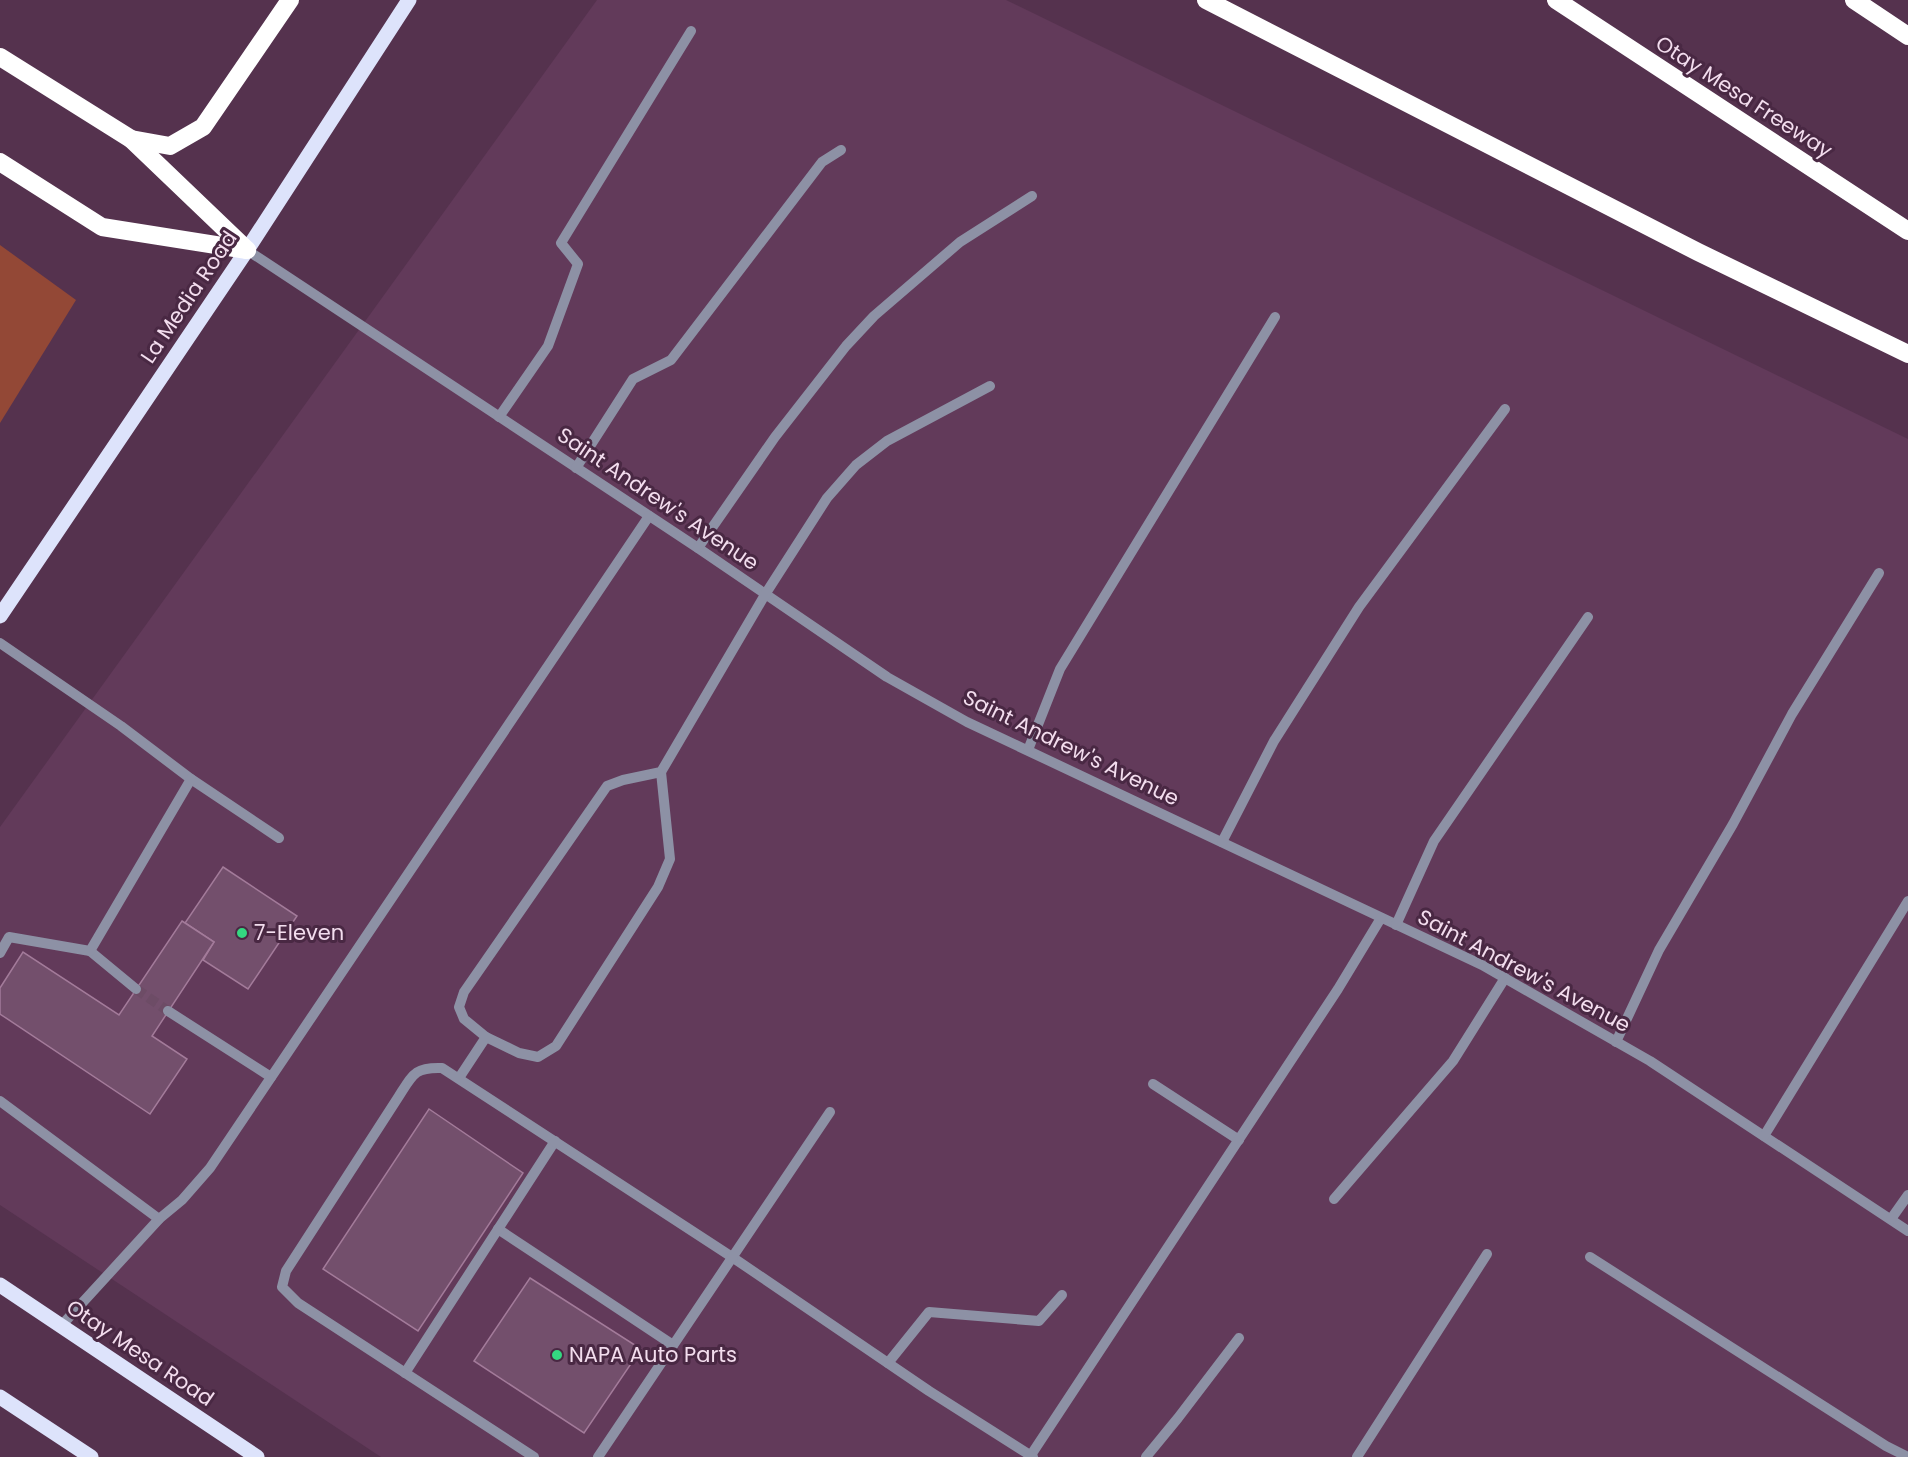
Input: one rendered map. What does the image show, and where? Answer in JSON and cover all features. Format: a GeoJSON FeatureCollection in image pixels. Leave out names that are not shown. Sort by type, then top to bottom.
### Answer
{"type":"FeatureCollection","features":[{"type":"Feature","properties":{"kind":"highway"},"geometry":{"type":"LineString","coordinates":[[131,139],[170,147],[203,127],[290,0]]}},
{"type":"Feature","properties":{"kind":"highway"},"geometry":{"type":"LineString","coordinates":[[1206,0],[1698,252],[1908,354]]}},
{"type":"Feature","properties":{"kind":"highway","name":"Otay Mesa Freeway"},"geometry":{"type":"LineString","coordinates":[[1556,0],[1908,231]]}},
{"type":"Feature","properties":{"kind":"highway"},"geometry":{"type":"LineString","coordinates":[[1854,0],[1908,36]]}},
{"type":"Feature","properties":{"kind":"highway"},"geometry":{"type":"LineString","coordinates":[[0,57],[131,139],[247,250]]}},
{"type":"Feature","properties":{"kind":"highway"},"geometry":{"type":"LineString","coordinates":[[0,162],[102,227],[247,250]]}},
{"type":"Feature","properties":{"kind":"main road","name":"La Media Road"},"geometry":{"type":"LineString","coordinates":[[0,615],[247,250],[409,0]]}},
{"type":"Feature","properties":{"kind":"main road","name":"Otay Mesa Road"},"geometry":{"type":"LineString","coordinates":[[0,1285],[257,1457]]}},
{"type":"Feature","properties":{"kind":"main road"},"geometry":{"type":"LineString","coordinates":[[0,1397],[91,1457]]}},
{"type":"Feature","properties":{"kind":"street"},"geometry":{"type":"LineString","coordinates":[[499,417],[548,346],[578,264],[561,243],[691,31]]}},
{"type":"Feature","properties":{"kind":"street"},"geometry":{"type":"LineString","coordinates":[[576,468],[633,379],[671,360],[822,162],[841,150]]}},
{"type":"Feature","properties":{"kind":"street"},"geometry":{"type":"LineString","coordinates":[[698,548],[775,437],[853,338],[874,316],[960,242],[1032,196]]}},
{"type":"Feature","properties":{"kind":"street","name":"Saint Andrew's Avenue"},"geometry":{"type":"LineString","coordinates":[[247,250],[766,593],[886,677],[967,722],[1482,965],[1650,1061],[1908,1231]]}},
{"type":"Feature","properties":{"kind":"street"},"geometry":{"type":"LineString","coordinates":[[1028,750],[1060,669],[1275,317]]}},
{"type":"Feature","properties":{"kind":"street"},"geometry":{"type":"LineString","coordinates":[[661,772],[623,780],[608,786],[464,992],[459,1007],[464,1019],[486,1037],[519,1053],[538,1057],[556,1046],[658,887],[670,859],[661,772],[766,593],[827,498],[856,465],[887,441],[990,386]]}},
{"type":"Feature","properties":{"kind":"street"},"geometry":{"type":"LineString","coordinates":[[1222,842],[1274,741],[1359,607],[1505,409]]}},
{"type":"Feature","properties":{"kind":"street"},"geometry":{"type":"LineString","coordinates":[[61,1326],[159,1219],[182,1200],[210,1168],[649,516]]}},
{"type":"Feature","properties":{"kind":"street"},"geometry":{"type":"LineString","coordinates":[[1616,1042],[1659,950],[1733,824],[1792,714],[1879,573]]}},
{"type":"Feature","properties":{"kind":"street"},"geometry":{"type":"LineString","coordinates":[[1396,925],[1434,841],[1588,617]]}},
{"type":"Feature","properties":{"kind":"street"},"geometry":{"type":"LineString","coordinates":[[0,643],[121,726],[191,779],[279,838]]}},
{"type":"Feature","properties":{"kind":"street"},"geometry":{"type":"LineString","coordinates":[[90,951],[191,779]]}},
{"type":"Feature","properties":{"kind":"street"},"geometry":{"type":"LineString","coordinates":[[1764,1136],[1908,901]]}},
{"type":"Feature","properties":{"kind":"street"},"geometry":{"type":"LineString","coordinates":[[534,1457],[298,1303],[282,1287],[286,1271],[414,1073],[424,1068],[442,1068],[459,1078],[1032,1456],[1338,989],[1381,918]]}},
{"type":"Feature","properties":{"kind":"street"},"geometry":{"type":"LineString","coordinates":[[0,953],[9,937],[90,951],[136,989]]}},
{"type":"Feature","properties":{"kind":"street"},"geometry":{"type":"LineString","coordinates":[[1334,1199],[1453,1061],[1505,978]]}},
{"type":"Feature","properties":{"kind":"street"},"geometry":{"type":"LineString","coordinates":[[168,1011],[271,1077]]}},
{"type":"Feature","properties":{"kind":"street"},"geometry":{"type":"LineString","coordinates":[[459,1078],[486,1037]]}},
{"type":"Feature","properties":{"kind":"street"},"geometry":{"type":"LineString","coordinates":[[1153,1084],[1239,1140]]}},
{"type":"Feature","properties":{"kind":"street"},"geometry":{"type":"LineString","coordinates":[[0,1101],[159,1219]]}},
{"type":"Feature","properties":{"kind":"street"},"geometry":{"type":"LineString","coordinates":[[598,1457],[830,1112]]}},
{"type":"Feature","properties":{"kind":"street"},"geometry":{"type":"LineString","coordinates":[[405,1373],[555,1141]]}},
{"type":"Feature","properties":{"kind":"street"},"geometry":{"type":"LineString","coordinates":[[1891,1219],[1908,1195]]}},
{"type":"Feature","properties":{"kind":"street"},"geometry":{"type":"LineString","coordinates":[[498,1229],[673,1344]]}},
{"type":"Feature","properties":{"kind":"street"},"geometry":{"type":"LineString","coordinates":[[1357,1457],[1487,1254]]}},
{"type":"Feature","properties":{"kind":"street"},"geometry":{"type":"LineString","coordinates":[[1590,1257],[1886,1446],[1908,1456]]}},
{"type":"Feature","properties":{"kind":"street"},"geometry":{"type":"LineString","coordinates":[[888,1363],[929,1312],[1039,1322],[1062,1295]]}},
{"type":"Feature","properties":{"kind":"street"},"geometry":{"type":"LineString","coordinates":[[1146,1457],[1239,1338]]}},
{"type":"Feature","properties":{"kind":"shaded area"},"geometry":{"type":"Polygon","coordinates":[[[597,0],[1006,0],[1908,439],[1908,1457],[381,1457],[0,1205],[0,827],[597,0]]]}},
{"type":"Feature","properties":{"kind":"shaded area"},"geometry":{"type":"Polygon","coordinates":[[[0,245],[76,300],[0,423],[0,245]]]}},
{"type":"Feature","properties":{"kind":"building","name":"7-Eleven"},"geometry":{"type":"Polygon","coordinates":[[[223,867],[297,916],[248,989],[203,960],[214,942],[185,923],[223,867]]]}},
{"type":"Feature","properties":{"kind":"building","name":"7-Eleven"},"geometry":{"type":"Polygon","coordinates":[[[182,921],[214,942],[152,1036],[187,1059],[150,1114],[0,1014],[0,988],[23,952],[119,1015],[182,921]]]}},
{"type":"Feature","properties":{"kind":"building"},"geometry":{"type":"Polygon","coordinates":[[[429,1109],[523,1173],[418,1331],[323,1269],[429,1109]]]}},
{"type":"Feature","properties":{"kind":"building","name":"NAPA Auto Parts"},"geometry":{"type":"Polygon","coordinates":[[[530,1278],[641,1349],[584,1433],[474,1361],[530,1278]]]}},
{"type":"Feature","properties":{"kind":"tunnel"},"geometry":{"type":"LineString","coordinates":[[136,989],[168,1011]]}},
{"type":"Feature","properties":{"kind":"place","name":"7-Eleven"},"geometry":{"type":"Point","coordinates":[242,933]}},
{"type":"Feature","properties":{"kind":"place","name":"NAPA Auto Parts"},"geometry":{"type":"Point","coordinates":[557,1355]}}]}
